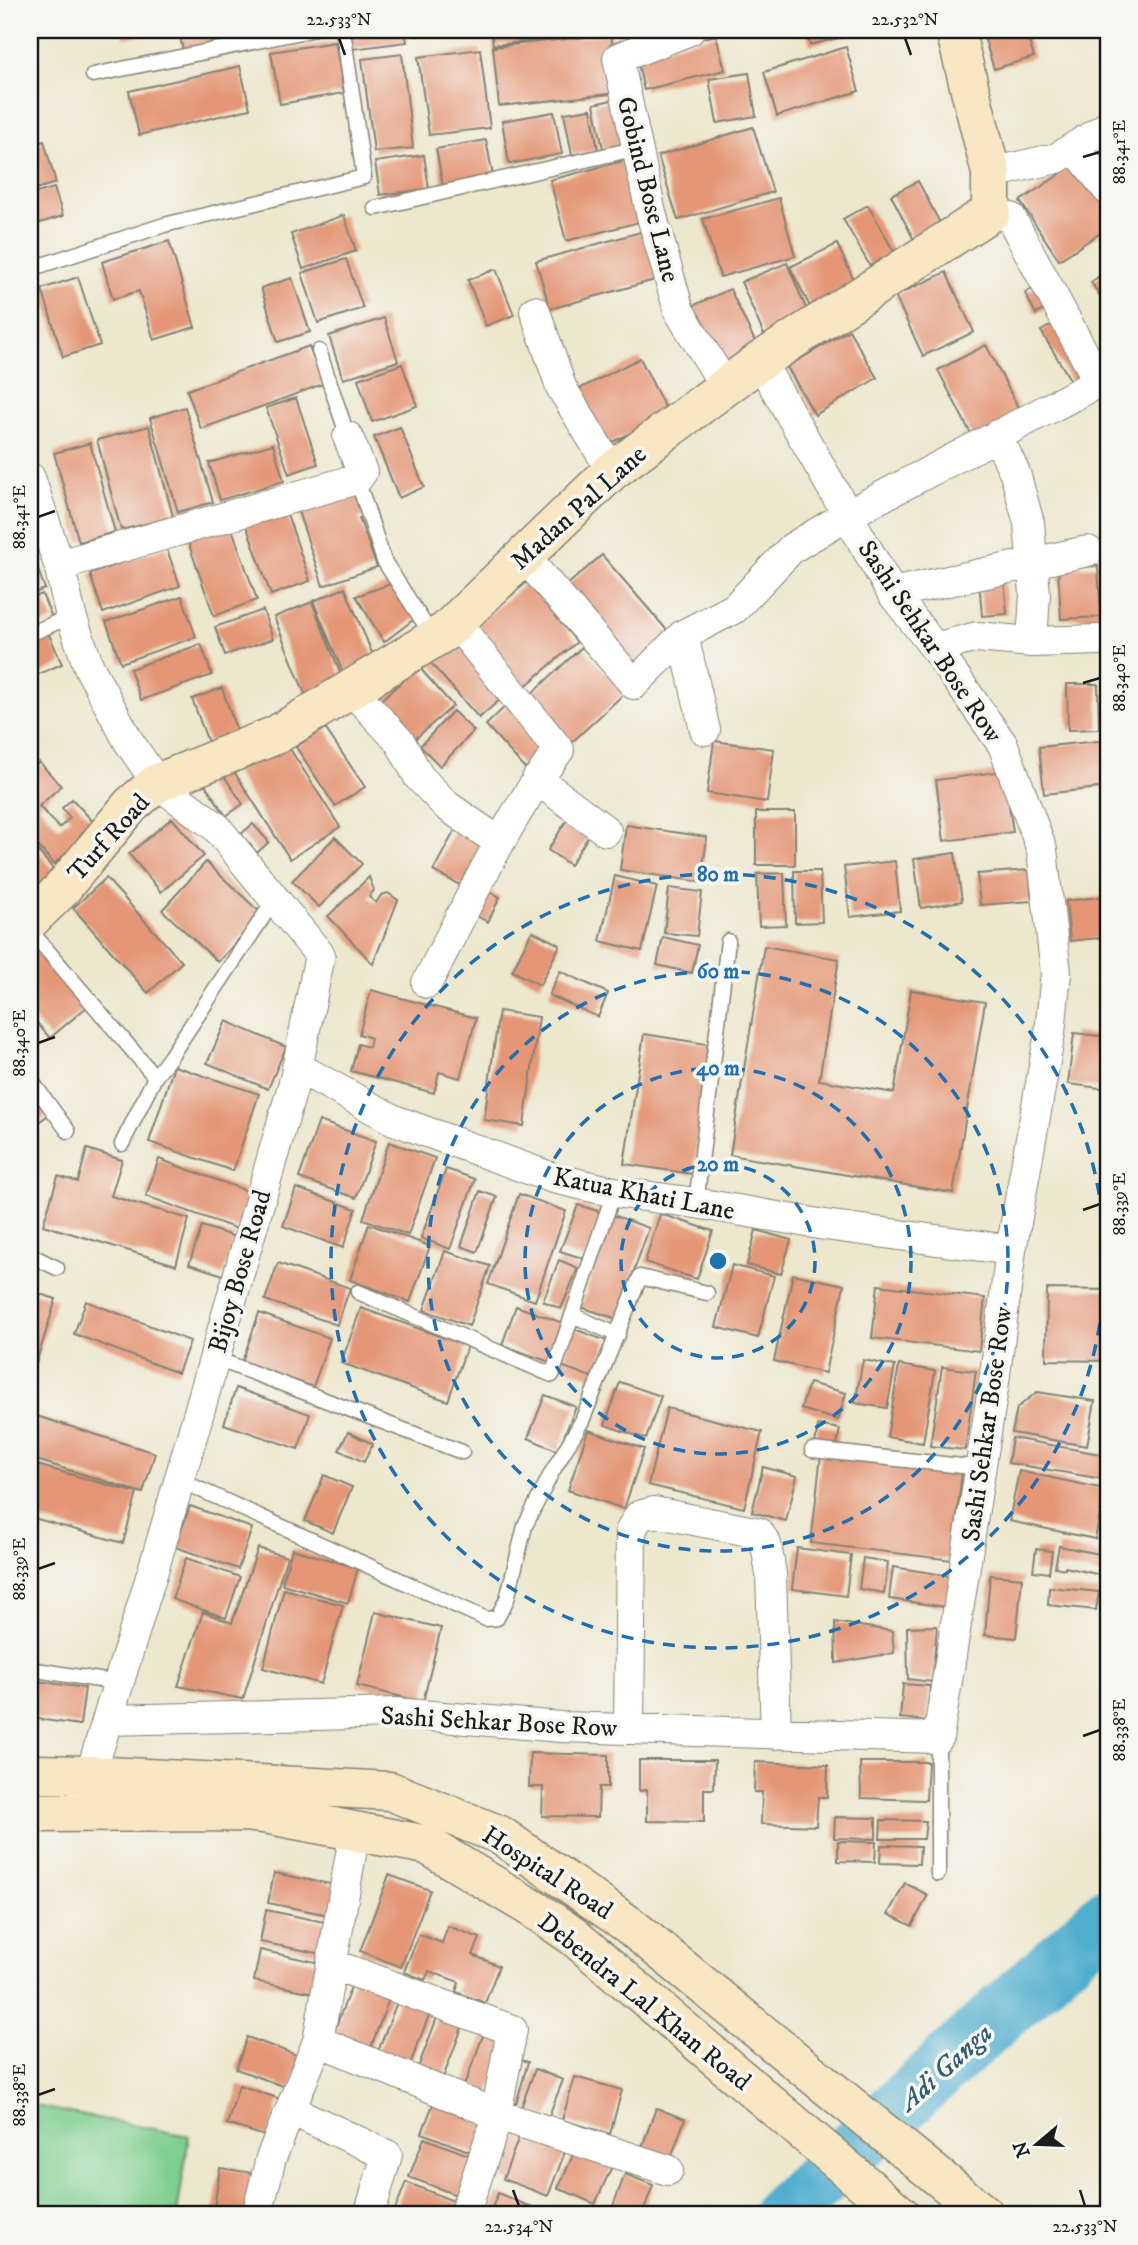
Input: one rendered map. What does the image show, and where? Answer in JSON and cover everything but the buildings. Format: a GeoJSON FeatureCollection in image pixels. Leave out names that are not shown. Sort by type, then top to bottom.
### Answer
{"type":"FeatureCollection","features":[{"type":"Feature","properties":{"kind":"main road"},"geometry":{"type":"LineString","coordinates":[[956,30],[991,173],[991,212]]}},
{"type":"Feature","properties":{"kind":"main road","name":"Madan Pal Lane"},"geometry":{"type":"LineString","coordinates":[[157,783],[276,735],[444,630],[612,471],[760,361],[991,212]]}},
{"type":"Feature","properties":{"kind":"main road","name":"Turf Road"},"geometry":{"type":"LineString","coordinates":[[30,920],[59,892],[131,805],[157,783]]}},
{"type":"Feature","properties":{"kind":"main road","name":"Hospital Road"},"geometry":{"type":"LineString","coordinates":[[30,1774],[390,1791],[500,1835],[629,1925],[978,2210]]}},
{"type":"Feature","properties":{"kind":"main road","name":"Debendra Lal Khan Road"},"geometry":{"type":"LineString","coordinates":[[30,1813],[244,1812],[427,1845],[573,1936],[901,2215]]}},
{"type":"Feature","properties":{"kind":"street","name":"Gobind Bose Lane"},"geometry":{"type":"LineString","coordinates":[[690,30],[618,58],[652,213],[680,311],[725,386]]}},
{"type":"Feature","properties":{"kind":"street"},"geometry":{"type":"LineString","coordinates":[[991,173],[1057,158],[1108,126]]}},
{"type":"Feature","properties":{"kind":"street"},"geometry":{"type":"LineString","coordinates":[[1075,148],[1108,190]]}},
{"type":"Feature","properties":{"kind":"street"},"geometry":{"type":"LineString","coordinates":[[523,555],[634,684],[683,635],[735,608],[792,548],[847,515],[1099,382],[1011,218],[991,212]]}},
{"type":"Feature","properties":{"kind":"street"},"geometry":{"type":"LineString","coordinates":[[535,311],[561,387],[612,471]]}},
{"type":"Feature","properties":{"kind":"street","name":"Sashi Sehkar Bose Row"},"geometry":{"type":"LineString","coordinates":[[107,1720],[396,1713],[561,1727],[937,1738],[981,1468],[1011,1250],[1050,1033],[1056,973],[1042,850],[1003,745],[935,648],[892,593],[760,361]]}},
{"type":"Feature","properties":{"kind":"street"},"geometry":{"type":"LineString","coordinates":[[997,435],[1014,473],[1029,523],[1035,594],[1032,642]]}},
{"type":"Feature","properties":{"kind":"street"},"geometry":{"type":"LineString","coordinates":[[59,565],[357,479],[362,472],[348,438]]}},
{"type":"Feature","properties":{"kind":"street","name":"Bijoy Bose Road"},"geometry":{"type":"LineString","coordinates":[[30,478],[59,565],[71,617],[89,667],[129,741],[157,783],[216,827],[320,955],[297,1067],[179,1480],[79,1813]]}},
{"type":"Feature","properties":{"kind":"street"},"geometry":{"type":"LineString","coordinates":[[892,593],[1088,551]]}},
{"type":"Feature","properties":{"kind":"street"},"geometry":{"type":"LineString","coordinates":[[427,983],[499,842],[537,779],[559,750],[444,630]]}},
{"type":"Feature","properties":{"kind":"street"},"geometry":{"type":"LineString","coordinates":[[683,635],[705,730]]}},
{"type":"Feature","properties":{"kind":"street"},"geometry":{"type":"LineString","coordinates":[[935,648],[977,637],[1032,642],[1099,640]]}},
{"type":"Feature","properties":{"kind":"street"},"geometry":{"type":"LineString","coordinates":[[351,689],[400,742],[419,777],[447,806],[499,842]]}},
{"type":"Feature","properties":{"kind":"street"},"geometry":{"type":"LineString","coordinates":[[537,779],[606,831]]}},
{"type":"Feature","properties":{"kind":"street","name":"Katua Khati Lane"},"geometry":{"type":"LineString","coordinates":[[297,1067],[394,1119],[553,1178],[614,1192],[825,1225],[1011,1250]]}},
{"type":"Feature","properties":{"kind":"street"},"geometry":{"type":"LineString","coordinates":[[629,1729],[631,1530],[639,1516],[654,1512],[760,1533],[766,1544],[771,1574],[776,1734]]}},
{"type":"Feature","properties":{"kind":"street"},"geometry":{"type":"LineString","coordinates":[[257,2215],[271,2158],[318,2041],[355,1831]]}},
{"type":"Feature","properties":{"kind":"street"},"geometry":{"type":"LineString","coordinates":[[332,1964],[512,2030],[497,2114],[464,2215]]}},
{"type":"Feature","properties":{"kind":"street"},"geometry":{"type":"LineString","coordinates":[[318,2041],[497,2114],[668,2170]]}},
{"type":"Feature","properties":{"kind":"street"},"geometry":{"type":"LineString","coordinates":[[291,2110],[387,2155],[369,2215]]}},
{"type":"Feature","properties":{"kind":"lane"},"geometry":{"type":"LineString","coordinates":[[93,75],[311,30]]}},
{"type":"Feature","properties":{"kind":"lane"},"geometry":{"type":"LineString","coordinates":[[30,269],[164,225],[364,177],[343,30]]}},
{"type":"Feature","properties":{"kind":"lane"},"geometry":{"type":"LineString","coordinates":[[375,208],[638,148]]}},
{"type":"Feature","properties":{"kind":"lane"},"geometry":{"type":"LineString","coordinates":[[319,351],[348,438]]}},
{"type":"Feature","properties":{"kind":"lane"},"geometry":{"type":"LineString","coordinates":[[357,479],[384,561],[444,630]]}},
{"type":"Feature","properties":{"kind":"lane"},"geometry":{"type":"LineString","coordinates":[[30,634],[71,617]]}},
{"type":"Feature","properties":{"kind":"lane"},"geometry":{"type":"LineString","coordinates":[[122,1144],[155,1077],[275,899]]}},
{"type":"Feature","properties":{"kind":"lane"},"geometry":{"type":"LineString","coordinates":[[30,930],[155,1077]]}},
{"type":"Feature","properties":{"kind":"lane"},"geometry":{"type":"LineString","coordinates":[[696,1203],[728,941]]}},
{"type":"Feature","properties":{"kind":"lane"},"geometry":{"type":"LineString","coordinates":[[30,1079],[68,1131]]}},
{"type":"Feature","properties":{"kind":"lane"},"geometry":{"type":"LineString","coordinates":[[358,1292],[552,1375],[614,1192]]}},
{"type":"Feature","properties":{"kind":"lane"},"geometry":{"type":"LineString","coordinates":[[30,1255],[57,1268]]}},
{"type":"Feature","properties":{"kind":"lane"},"geometry":{"type":"LineString","coordinates":[[179,1480],[485,1619],[497,1618],[507,1599],[525,1526],[582,1421],[640,1278],[707,1293]]}},
{"type":"Feature","properties":{"kind":"lane"},"geometry":{"type":"LineString","coordinates":[[572,1315],[618,1335]]}},
{"type":"Feature","properties":{"kind":"lane"},"geometry":{"type":"LineString","coordinates":[[214,1358],[462,1452]]}},
{"type":"Feature","properties":{"kind":"lane"},"geometry":{"type":"LineString","coordinates":[[812,1450],[981,1468]]}},
{"type":"Feature","properties":{"kind":"lane"},"geometry":{"type":"LineString","coordinates":[[30,1669],[118,1683]]}},
{"type":"Feature","properties":{"kind":"lane"},"geometry":{"type":"LineString","coordinates":[[937,1738],[939,1874]]}},
{"type":"Feature","properties":{"kind":"green space"},"geometry":{"type":"Polygon","coordinates":[[[30,2105],[189,2136],[177,2215],[30,2215],[30,2105]]]}},
{"type":"Feature","properties":{"kind":"waterway","name":"Adi Ganga"},"geometry":{"type":"LineString","coordinates":[[781,2215],[1108,1916]]}}]}
